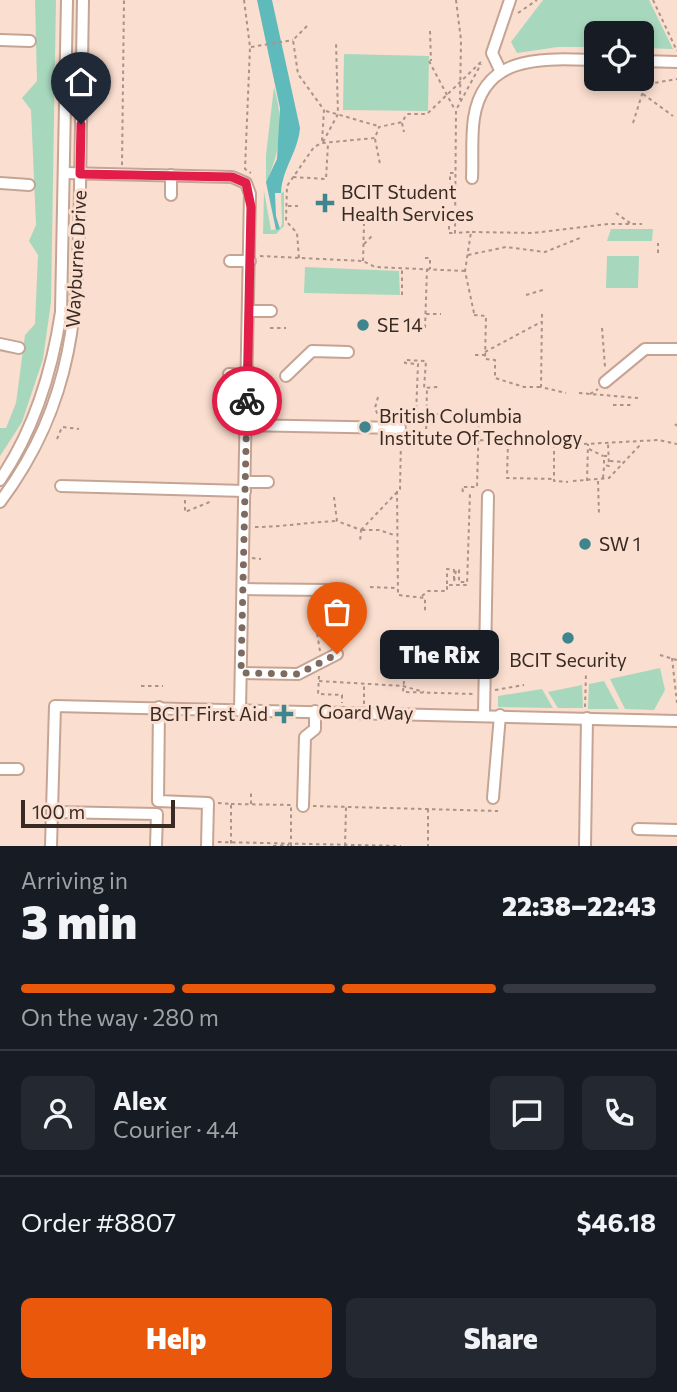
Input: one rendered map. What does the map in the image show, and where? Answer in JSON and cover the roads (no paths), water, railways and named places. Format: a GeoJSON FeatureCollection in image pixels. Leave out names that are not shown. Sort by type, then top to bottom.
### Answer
{"type":"FeatureCollection","features":[{"type":"Feature","properties":{"kind":"street","name":"Wayburne Drive"},"geometry":{"type":"LineString","coordinates":[[0,480],[29,429],[54,356],[63,281],[67,0]]}},
{"type":"Feature","properties":{"kind":"street","name":"Wayburne Drive"},"geometry":{"type":"LineString","coordinates":[[0,502],[43,430],[66,365],[76,304],[83,0]]}},
{"type":"Feature","properties":{"kind":"street"},"geometry":{"type":"LineString","coordinates":[[500,72],[492,53],[510,0]]}},
{"type":"Feature","properties":{"kind":"street"},"geometry":{"type":"LineString","coordinates":[[0,40],[30,41]]}},
{"type":"Feature","properties":{"kind":"street"},"geometry":{"type":"LineString","coordinates":[[472,178],[477,107],[500,72],[513,65],[539,59],[584,60]]}},
{"type":"Feature","properties":{"kind":"street"},"geometry":{"type":"LineString","coordinates":[[654,61],[677,62]]}},
{"type":"Feature","properties":{"kind":"street"},"geometry":{"type":"LineString","coordinates":[[64,173],[250,179],[252,258],[240,709]]}},
{"type":"Feature","properties":{"kind":"street"},"geometry":{"type":"LineString","coordinates":[[171,176],[171,195]]}},
{"type":"Feature","properties":{"kind":"street"},"geometry":{"type":"LineString","coordinates":[[0,183],[29,185]]}},
{"type":"Feature","properties":{"kind":"street"},"geometry":{"type":"LineString","coordinates":[[230,261],[252,258]]}},
{"type":"Feature","properties":{"kind":"street"},"geometry":{"type":"LineString","coordinates":[[249,311],[271,311]]}},
{"type":"Feature","properties":{"kind":"street"},"geometry":{"type":"LineString","coordinates":[[0,344],[19,348]]}},
{"type":"Feature","properties":{"kind":"street"},"geometry":{"type":"LineString","coordinates":[[605,382],[645,349],[677,349]]}},
{"type":"Feature","properties":{"kind":"street"},"geometry":{"type":"LineString","coordinates":[[286,376],[312,351],[348,352]]}},
{"type":"Feature","properties":{"kind":"street"},"geometry":{"type":"LineString","coordinates":[[229,374],[247,375]]}},
{"type":"Feature","properties":{"kind":"street"},"geometry":{"type":"LineString","coordinates":[[246,425],[400,432]]}},
{"type":"Feature","properties":{"kind":"street"},"geometry":{"type":"LineString","coordinates":[[61,486],[185,489],[245,487],[268,482]]}},
{"type":"Feature","properties":{"kind":"street"},"geometry":{"type":"LineString","coordinates":[[484,714],[488,496]]}},
{"type":"Feature","properties":{"kind":"street"},"geometry":{"type":"LineString","coordinates":[[243,589],[328,590]]}},
{"type":"Feature","properties":{"kind":"street"},"geometry":{"type":"LineString","coordinates":[[241,673],[298,674],[337,654]]}},
{"type":"Feature","properties":{"kind":"street","name":"Goard Way"},"geometry":{"type":"LineString","coordinates":[[52,812],[55,706],[484,714],[677,721]]}},
{"type":"Feature","properties":{"kind":"street"},"geometry":{"type":"LineString","coordinates":[[159,708],[158,801],[208,803],[207,844]]}},
{"type":"Feature","properties":{"kind":"street"},"geometry":{"type":"LineString","coordinates":[[297,806],[305,737],[315,729],[315,710]]}},
{"type":"Feature","properties":{"kind":"street"},"geometry":{"type":"LineString","coordinates":[[493,798],[500,715]]}},
{"type":"Feature","properties":{"kind":"street"},"geometry":{"type":"LineString","coordinates":[[585,846],[586,718]]}},
{"type":"Feature","properties":{"kind":"street"},"geometry":{"type":"LineString","coordinates":[[0,769],[18,769]]}},
{"type":"Feature","properties":{"kind":"street"},"geometry":{"type":"LineString","coordinates":[[51,846],[52,812],[157,814],[156,846]]}},
{"type":"Feature","properties":{"kind":"street"},"geometry":{"type":"LineString","coordinates":[[638,829],[677,830]]}},
{"type":"Feature","properties":{"kind":"water"},"geometry":{"type":"Polygon","coordinates":[[[257,0],[272,0],[300,128],[281,193],[275,193],[276,216],[280,229],[276,230],[266,182],[277,159],[280,108],[257,0]]]}},
{"type":"Feature","properties":{"kind":"place","name":"BCIT Student Health Services"},"geometry":{"type":"Point","coordinates":[325,203]}},
{"type":"Feature","properties":{"kind":"place","name":"SE 14"},"geometry":{"type":"Point","coordinates":[363,325]}},
{"type":"Feature","properties":{"kind":"place","name":"British Columbia Institute Of Technology"},"geometry":{"type":"Point","coordinates":[365,427]}},
{"type":"Feature","properties":{"kind":"place","name":"SW 1"},"geometry":{"type":"Point","coordinates":[585,544]}},
{"type":"Feature","properties":{"kind":"place","name":"BCIT Security"},"geometry":{"type":"Point","coordinates":[568,638]}},
{"type":"Feature","properties":{"kind":"place","name":"The Rix"},"geometry":{"type":"Point","coordinates":[337,654]}},
{"type":"Feature","properties":{"kind":"place","name":"BCIT First Aid"},"geometry":{"type":"Point","coordinates":[284,714]}}]}
